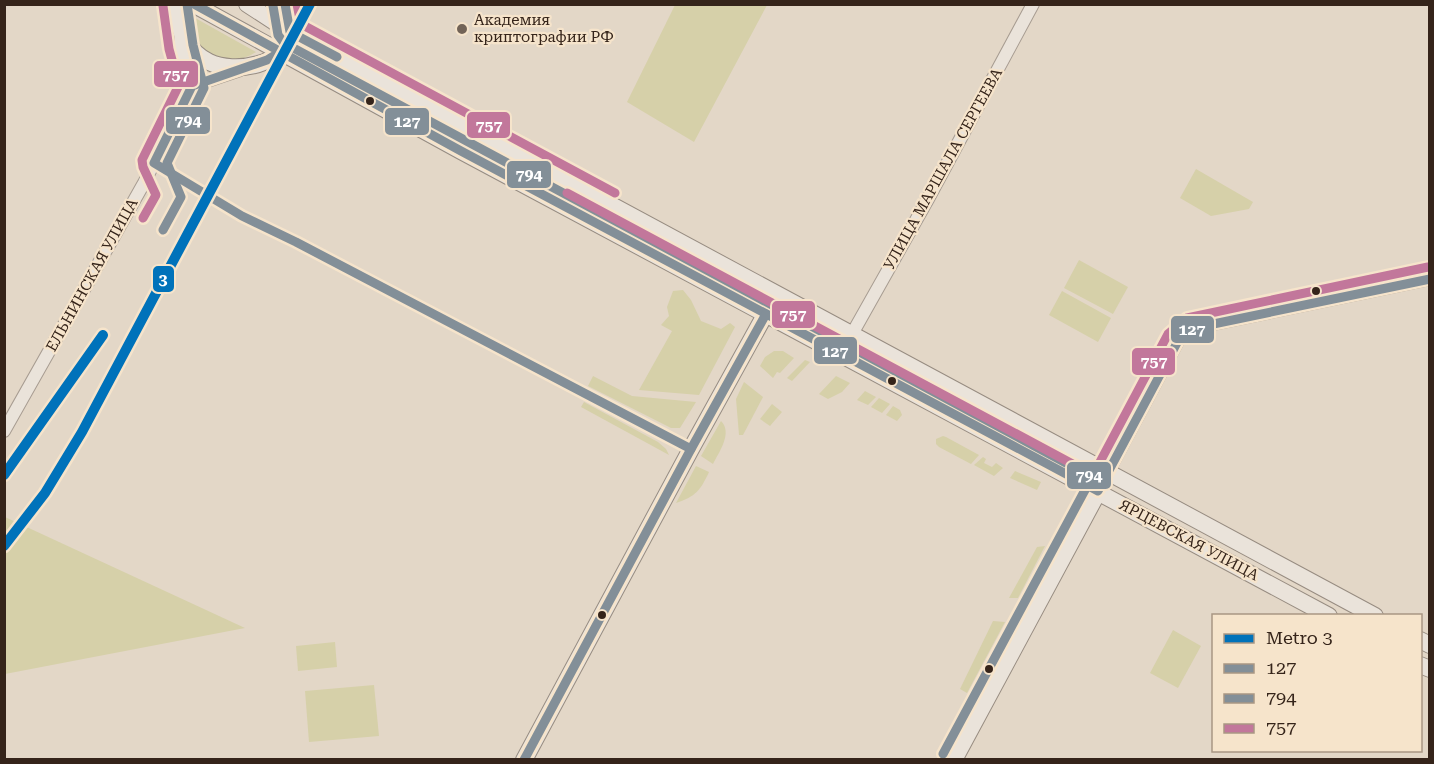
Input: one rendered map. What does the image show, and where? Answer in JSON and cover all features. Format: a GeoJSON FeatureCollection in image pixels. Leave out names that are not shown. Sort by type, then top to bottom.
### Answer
{"type":"FeatureCollection","features":[{"type":"Feature","properties":{"kind":"main road"},"geometry":{"type":"LineString","coordinates":[[175,4],[175,14],[180,30],[192,48],[209,62],[224,67],[248,67],[273,58],[280,52],[290,32],[285,4]]}},
{"type":"Feature","properties":{"kind":"main road","name":"ЯРЦЕВСКАЯ УЛИЦА"},"geometry":{"type":"LineString","coordinates":[[193,4],[1327,614]]}},
{"type":"Feature","properties":{"kind":"main road","name":"ЯРЦЕВСКАЯ УЛИЦА"},"geometry":{"type":"LineString","coordinates":[[247,4],[290,32],[1373,614]]}},
{"type":"Feature","properties":{"kind":"main road"},"geometry":{"type":"LineString","coordinates":[[524,759],[777,294]]}},
{"type":"Feature","properties":{"kind":"main road"},"geometry":{"type":"LineString","coordinates":[[954,759],[1108,472]]}},
{"type":"Feature","properties":{"kind":"street","name":"УЛИЦА МАРШАЛА СЕРГЕЕВА"},"geometry":{"type":"LineString","coordinates":[[852,334],[1033,4]]}},
{"type":"Feature","properties":{"kind":"street"},"geometry":{"type":"LineString","coordinates":[[180,30],[181,47],[192,86],[248,67]]}},
{"type":"Feature","properties":{"kind":"street","name":"ЕЛЬНИНСКАЯ УЛИЦА"},"geometry":{"type":"LineString","coordinates":[[4,431],[144,183],[192,86]]}},
{"type":"Feature","properties":{"kind":"street"},"geometry":{"type":"LineString","coordinates":[[1108,472],[1178,341],[1194,328],[1430,279]]}},
{"type":"Feature","properties":{"kind":"shaded area"},"geometry":{"type":"Polygon","coordinates":[[[675,5],[767,5],[694,142],[627,102],[675,5]]]}},
{"type":"Feature","properties":{"kind":"shaded area"},"geometry":{"type":"Polygon","coordinates":[[[188,14],[256,52],[244,58],[232,60],[210,54],[193,38],[188,14]]]}},
{"type":"Feature","properties":{"kind":"shaded area"},"geometry":{"type":"Polygon","coordinates":[[[1196,169],[1253,202],[1249,209],[1211,216],[1180,198],[1196,169]]]}},
{"type":"Feature","properties":{"kind":"shaded area"},"geometry":{"type":"Polygon","coordinates":[[[1079,260],[1128,287],[1113,314],[1064,288],[1079,260]]]}},
{"type":"Feature","properties":{"kind":"shaded area"},"geometry":{"type":"Polygon","coordinates":[[[683,290],[691,300],[701,321],[721,329],[730,323],[735,327],[699,395],[639,390],[672,331],[661,325],[669,316],[667,307],[673,291],[683,290]]]}},
{"type":"Feature","properties":{"kind":"shaded area"},"geometry":{"type":"Polygon","coordinates":[[[1062,291],[1111,318],[1098,342],[1049,315],[1062,291]]]}},
{"type":"Feature","properties":{"kind":"shaded area"},"geometry":{"type":"Polygon","coordinates":[[[774,351],[783,351],[794,358],[773,378],[760,366],[765,357],[774,351]]]}},
{"type":"Feature","properties":{"kind":"shaded area"},"geometry":{"type":"Polygon","coordinates":[[[805,360],[810,362],[792,381],[787,378],[805,360]]]}},
{"type":"Feature","properties":{"kind":"shaded area"},"geometry":{"type":"Polygon","coordinates":[[[593,376],[632,396],[696,402],[680,428],[671,428],[588,386],[593,376]]]}},
{"type":"Feature","properties":{"kind":"shaded area"},"geometry":{"type":"Polygon","coordinates":[[[836,376],[850,383],[842,392],[828,399],[819,394],[836,376]]]}},
{"type":"Feature","properties":{"kind":"shaded area"},"geometry":{"type":"Polygon","coordinates":[[[744,382],[763,397],[743,435],[739,435],[736,399],[744,382]]]}},
{"type":"Feature","properties":{"kind":"shaded area"},"geometry":{"type":"Polygon","coordinates":[[[865,391],[876,397],[868,405],[857,400],[865,391]]]}},
{"type":"Feature","properties":{"kind":"shaded area"},"geometry":{"type":"Polygon","coordinates":[[[879,398],[890,404],[882,413],[871,407],[879,398]]]}},
{"type":"Feature","properties":{"kind":"shaded area"},"geometry":{"type":"Polygon","coordinates":[[[584,402],[658,442],[669,455],[581,407],[584,402]]]}},
{"type":"Feature","properties":{"kind":"shaded area"},"geometry":{"type":"Polygon","coordinates":[[[772,404],[782,412],[770,426],[760,419],[772,404]]]}},
{"type":"Feature","properties":{"kind":"shaded area"},"geometry":{"type":"Polygon","coordinates":[[[893,406],[900,410],[902,415],[897,421],[886,415],[893,406]]]}},
{"type":"Feature","properties":{"kind":"shaded area"},"geometry":{"type":"Polygon","coordinates":[[[721,421],[726,431],[725,437],[713,464],[701,456],[721,421]]]}},
{"type":"Feature","properties":{"kind":"shaded area"},"geometry":{"type":"Polygon","coordinates":[[[943,436],[979,455],[971,464],[936,444],[936,439],[943,436]]]}},
{"type":"Feature","properties":{"kind":"shaded area"},"geometry":{"type":"Polygon","coordinates":[[[983,457],[986,459],[984,463],[992,467],[996,463],[1003,468],[994,476],[974,465],[983,457]]]}},
{"type":"Feature","properties":{"kind":"shaded area"},"geometry":{"type":"Polygon","coordinates":[[[696,466],[709,472],[706,479],[693,495],[676,503],[696,466]]]}},
{"type":"Feature","properties":{"kind":"shaded area"},"geometry":{"type":"Polygon","coordinates":[[[1015,471],[1041,482],[1037,490],[1010,478],[1015,471]]]}},
{"type":"Feature","properties":{"kind":"shaded area"},"geometry":{"type":"Polygon","coordinates":[[[5,517],[245,628],[5,674],[5,517]]]}},
{"type":"Feature","properties":{"kind":"shaded area"},"geometry":{"type":"Polygon","coordinates":[[[1045,546],[1018,598],[1009,598],[1037,547],[1045,546]]]}},
{"type":"Feature","properties":{"kind":"shaded area"},"geometry":{"type":"Polygon","coordinates":[[[993,621],[1005,622],[967,693],[960,689],[993,621]]]}},
{"type":"Feature","properties":{"kind":"shaded area"},"geometry":{"type":"Polygon","coordinates":[[[1173,630],[1201,646],[1178,688],[1150,673],[1173,630]]]}},
{"type":"Feature","properties":{"kind":"shaded area"},"geometry":{"type":"Polygon","coordinates":[[[335,642],[337,667],[298,671],[296,646],[335,642]]]}},
{"type":"Feature","properties":{"kind":"shaded area"},"geometry":{"type":"Polygon","coordinates":[[[374,685],[379,736],[309,742],[305,691],[374,685]]]}},
{"type":"Feature","properties":{"kind":"metro line","name":"3"},"geometry":{"type":"LineString","coordinates":[[4,546],[45,493],[82,432],[310,4]]}},
{"type":"Feature","properties":{"kind":"metro line","name":"3"},"geometry":{"type":"LineString","coordinates":[[4,475],[103,335]]}},
{"type":"Feature","properties":{"kind":"transit line","name":"794"},"geometry":{"type":"LineString","coordinates":[[163,230],[181,197],[167,163],[204,88],[193,45],[187,4]]}},
{"type":"Feature","properties":{"kind":"transit line","name":"127"},"geometry":{"type":"LineString","coordinates":[[194,4],[461,151],[1098,491],[1178,341],[1194,328],[1430,279]]}},
{"type":"Feature","properties":{"kind":"transit line","name":"127"},"geometry":{"type":"LineString","coordinates":[[285,4],[290,32],[337,57]]}},
{"type":"Feature","properties":{"kind":"transit line","name":"757"},"geometry":{"type":"LineString","coordinates":[[297,4],[301,24],[615,193]]}},
{"type":"Feature","properties":{"kind":"transit line","name":"757"},"geometry":{"type":"LineString","coordinates":[[143,218],[156,195],[142,160],[179,85],[169,49],[163,6]]}},
{"type":"Feature","properties":{"kind":"transit line","name":"794"},"geometry":{"type":"LineString","coordinates":[[273,6],[278,35],[284,43],[1092,477],[943,754]]}},
{"type":"Feature","properties":{"kind":"transit line","name":"127"},"geometry":{"type":"LineString","coordinates":[[280,52],[267,60],[192,86],[154,163],[242,216],[691,449]]}},
{"type":"Feature","properties":{"kind":"transit line","name":"757"},"geometry":{"type":"LineString","coordinates":[[567,193],[1093,475],[1168,334],[1187,318],[1428,267]]}},
{"type":"Feature","properties":{"kind":"transit line","name":"127"},"geometry":{"type":"LineString","coordinates":[[524,760],[766,314]]}},
{"type":"Feature","properties":{"kind":"place","name":"Академия криптографии РФ"},"geometry":{"type":"Point","coordinates":[462,29]}}]}
